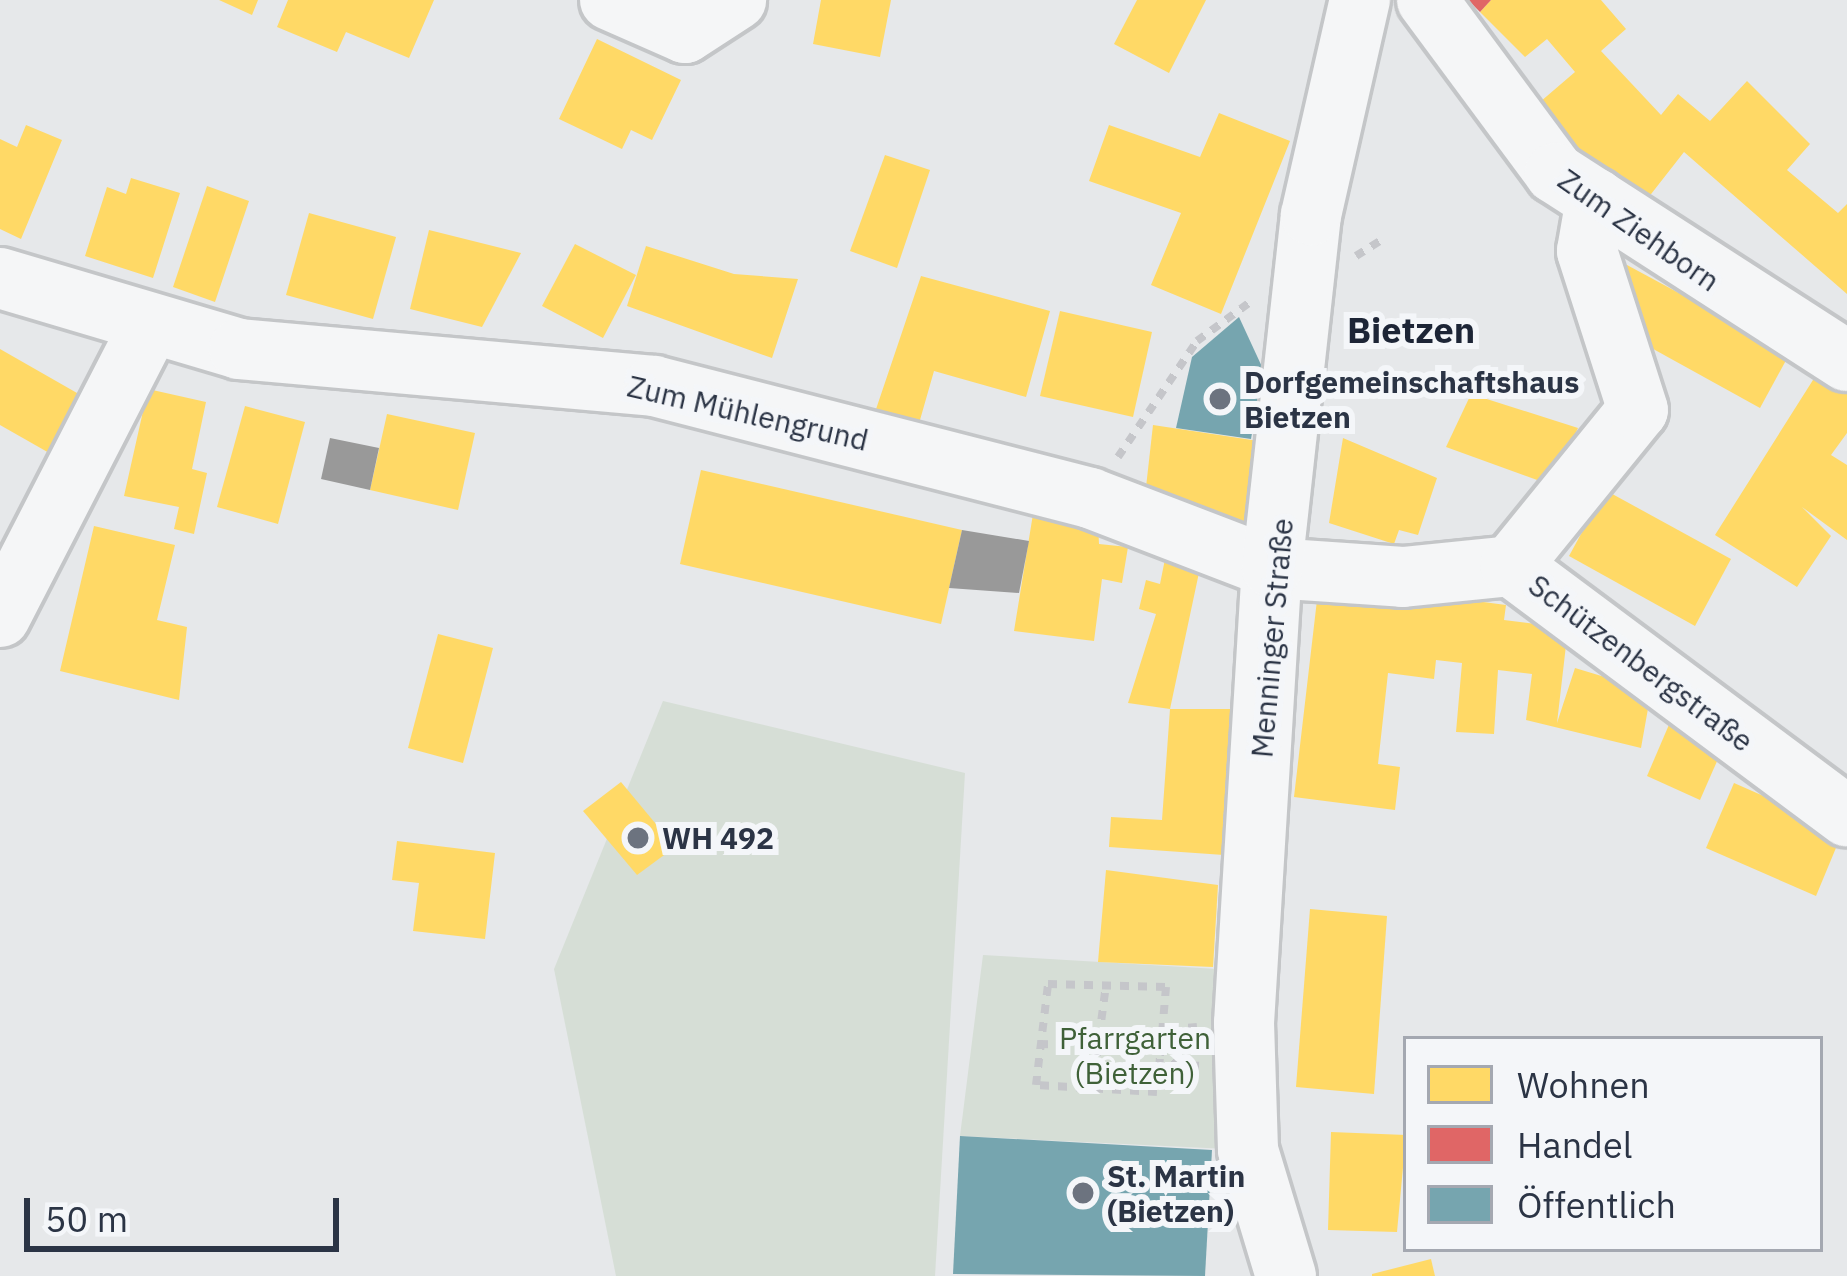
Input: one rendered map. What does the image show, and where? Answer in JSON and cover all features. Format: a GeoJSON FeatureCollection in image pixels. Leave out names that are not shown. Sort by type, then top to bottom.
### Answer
{"type":"FeatureCollection","features":[{"type":"Feature","properties":{"kind":"street"},"geometry":{"type":"LineString","coordinates":[[610,0],[685,33],[736,0]]}},
{"type":"Feature","properties":{"kind":"street","name":"Menninger Straße"},"geometry":{"type":"LineString","coordinates":[[1286,1276],[1249,1150],[1243,1069],[1272,568],[1303,287],[1330,100],[1360,0]]}},
{"type":"Feature","properties":{"kind":"street","name":"Zum Ziehborn"},"geometry":{"type":"LineString","coordinates":[[1426,0],[1530,148],[1596,199],[1847,361]]}},
{"type":"Feature","properties":{"kind":"street"},"geometry":{"type":"LineString","coordinates":[[1511,566],[1638,410],[1587,250],[1596,199]]}},
{"type":"Feature","properties":{"kind":"street","name":"Zum Mühlengrund"},"geometry":{"type":"LineString","coordinates":[[0,278],[149,327],[239,349],[654,386],[1090,498],[1272,568]]}},
{"type":"Feature","properties":{"kind":"street"},"geometry":{"type":"LineString","coordinates":[[0,617],[149,327]]}},
{"type":"Feature","properties":{"kind":"street","name":"Schützenbergstraße"},"geometry":{"type":"LineString","coordinates":[[1272,568],[1403,578],[1511,566],[1847,816]]}},
{"type":"Feature","properties":{"kind":"path"},"geometry":{"type":"LineString","coordinates":[[1090,498],[1196,341],[1258,296],[1303,287]]}},
{"type":"Feature","properties":{"kind":"path"},"geometry":{"type":"LineString","coordinates":[[1048,984],[1166,987],[1157,1092],[1036,1085],[1039,1045],[1048,984]]}},
{"type":"Feature","properties":{"kind":"path"},"geometry":{"type":"LineString","coordinates":[[1093,1091],[1106,984]]}},
{"type":"Feature","properties":{"kind":"path"},"geometry":{"type":"LineString","coordinates":[[1039,1045],[1160,1047]]}},
{"type":"Feature","properties":{"kind":"green space"},"geometry":{"type":"Polygon","coordinates":[[[663,701],[965,773],[935,1276],[616,1276],[554,969],[663,701]]]}},
{"type":"Feature","properties":{"kind":"green space","name":"Pfarrgarten (Bietzen)"},"geometry":{"type":"Polygon","coordinates":[[[983,955],[1251,971],[1248,1150],[960,1136],[983,955]]]}},
{"type":"Feature","properties":{"kind":"building: Wohnen"},"geometry":{"type":"Polygon","coordinates":[[[219,0],[258,0],[252,15],[219,0]]]}},
{"type":"Feature","properties":{"kind":"building: Wohnen"},"geometry":{"type":"Polygon","coordinates":[[[288,0],[434,0],[409,58],[346,32],[337,52],[277,27],[288,0]]]}},
{"type":"Feature","properties":{"kind":"building: Wohnen"},"geometry":{"type":"Polygon","coordinates":[[[821,0],[891,0],[880,57],[813,44],[821,0]]]}},
{"type":"Feature","properties":{"kind":"building: Wohnen"},"geometry":{"type":"Polygon","coordinates":[[[1137,0],[1206,0],[1169,73],[1114,44],[1137,0]]]}},
{"type":"Feature","properties":{"kind":"building: Wohnen"},"geometry":{"type":"Polygon","coordinates":[[[1491,0],[1601,0],[1626,29],[1601,51],[1661,115],[1678,94],[1710,121],[1747,81],[1810,144],[1787,170],[1838,213],[1847,204],[1847,294],[1684,152],[1637,212],[1533,108],[1575,72],[1547,39],[1525,57],[1480,12],[1491,0]]]}},
{"type":"Feature","properties":{"kind":"building: Wohnen"},"geometry":{"type":"Polygon","coordinates":[[[597,39],[681,80],[652,140],[631,130],[622,149],[559,119],[597,39]]]}},
{"type":"Feature","properties":{"kind":"building: Wohnen"},"geometry":{"type":"Polygon","coordinates":[[[1219,113],[1290,141],[1221,314],[1151,285],[1181,213],[1089,181],[1109,125],[1200,157],[1219,113]]]}},
{"type":"Feature","properties":{"kind":"building: Wohnen"},"geometry":{"type":"Polygon","coordinates":[[[26,125],[62,140],[21,239],[0,229],[0,139],[17,147],[26,125]]]}},
{"type":"Feature","properties":{"kind":"building: Wohnen"},"geometry":{"type":"Polygon","coordinates":[[[885,155],[930,170],[897,268],[850,251],[885,155]]]}},
{"type":"Feature","properties":{"kind":"building: Wohnen"},"geometry":{"type":"Polygon","coordinates":[[[131,178],[180,193],[153,278],[85,256],[107,187],[126,194],[131,178]]]}},
{"type":"Feature","properties":{"kind":"building: Wohnen"},"geometry":{"type":"Polygon","coordinates":[[[207,186],[249,201],[215,302],[173,287],[207,186]]]}},
{"type":"Feature","properties":{"kind":"building: Wohnen"},"geometry":{"type":"Polygon","coordinates":[[[309,213],[396,237],[373,319],[286,295],[309,213]]]}},
{"type":"Feature","properties":{"kind":"building: Wohnen"},"geometry":{"type":"Polygon","coordinates":[[[429,230],[521,253],[482,327],[410,309],[429,230]]]}},
{"type":"Feature","properties":{"kind":"building: Wohnen"},"geometry":{"type":"Polygon","coordinates":[[[575,244],[636,275],[603,338],[542,306],[575,244]]]}},
{"type":"Feature","properties":{"kind":"building: Wohnen"},"geometry":{"type":"Polygon","coordinates":[[[646,246],[734,274],[798,279],[772,358],[627,306],[646,246]]]}},
{"type":"Feature","properties":{"kind":"building: Wohnen"},"geometry":{"type":"Polygon","coordinates":[[[1627,265],[1790,353],[1760,408],[1646,345],[1617,281],[1627,265]]]}},
{"type":"Feature","properties":{"kind":"building: Wohnen"},"geometry":{"type":"Polygon","coordinates":[[[921,276],[1050,311],[1026,397],[934,371],[916,434],[872,421],[921,276]]]}},
{"type":"Feature","properties":{"kind":"building: Wohnen"},"geometry":{"type":"Polygon","coordinates":[[[1060,311],[1152,332],[1133,417],[1040,396],[1060,311]]]}},
{"type":"Feature","properties":{"kind":"building: Wohnen"},"geometry":{"type":"Polygon","coordinates":[[[0,349],[91,401],[58,458],[0,425],[0,349]]]}},
{"type":"Feature","properties":{"kind":"building: Wohnen"},"geometry":{"type":"Polygon","coordinates":[[[1825,361],[1847,376],[1847,433],[1831,455],[1847,465],[1847,540],[1802,507],[1831,536],[1797,587],[1715,535],[1825,361]]]}},
{"type":"Feature","properties":{"kind":"building: Wohnen"},"geometry":{"type":"Polygon","coordinates":[[[148,389],[206,402],[192,469],[207,473],[194,534],[174,529],[179,507],[124,496],[148,389]]]}},
{"type":"Feature","properties":{"kind":"building: Wohnen"},"geometry":{"type":"Polygon","coordinates":[[[1471,394],[1578,428],[1551,485],[1446,447],[1471,394]]]}},
{"type":"Feature","properties":{"kind":"building: Wohnen"},"geometry":{"type":"Polygon","coordinates":[[[245,406],[305,422],[278,524],[217,507],[245,406]]]}},
{"type":"Feature","properties":{"kind":"building: Wohnen"},"geometry":{"type":"Polygon","coordinates":[[[387,414],[475,433],[458,510],[370,490],[387,414]]]}},
{"type":"Feature","properties":{"kind":"building: Wohnen"},"geometry":{"type":"Polygon","coordinates":[[[1153,425],[1265,442],[1256,530],[1144,505],[1153,425]]]}},
{"type":"Feature","properties":{"kind":"building: Wohnen"},"geometry":{"type":"Polygon","coordinates":[[[1343,438],[1437,478],[1418,535],[1399,530],[1394,544],[1329,523],[1343,438]]]}},
{"type":"Feature","properties":{"kind":"building: Wohnen"},"geometry":{"type":"Polygon","coordinates":[[[701,470],[962,530],[941,624],[680,564],[701,470]]]}},
{"type":"Feature","properties":{"kind":"building: Wohnen"},"geometry":{"type":"Polygon","coordinates":[[[1605,490],[1731,559],[1695,626],[1569,556],[1605,490]]]}},
{"type":"Feature","properties":{"kind":"building: Wohnen"},"geometry":{"type":"Polygon","coordinates":[[[1033,514],[1098,522],[1099,544],[1128,547],[1122,583],[1102,579],[1094,641],[1014,631],[1033,514]]]}},
{"type":"Feature","properties":{"kind":"building: Wohnen"},"geometry":{"type":"Polygon","coordinates":[[[94,526],[175,545],[157,620],[187,627],[179,700],[60,671],[94,526]]]}},
{"type":"Feature","properties":{"kind":"building: Wohnen"},"geometry":{"type":"Polygon","coordinates":[[[1165,559],[1200,568],[1170,709],[1128,703],[1156,614],[1139,609],[1146,580],[1160,584],[1165,559]]]}},
{"type":"Feature","properties":{"kind":"building: Wohnen"},"geometry":{"type":"Polygon","coordinates":[[[1400,591],[1506,605],[1504,620],[1568,628],[1557,723],[1575,668],[1628,684],[1649,703],[1641,748],[1526,720],[1532,674],[1498,670],[1494,734],[1456,732],[1462,663],[1436,660],[1434,679],[1388,673],[1378,764],[1400,767],[1395,810],[1294,797],[1317,600],[1396,609],[1400,591]]]}},
{"type":"Feature","properties":{"kind":"building: Wohnen"},"geometry":{"type":"Polygon","coordinates":[[[438,634],[493,648],[463,763],[408,748],[438,634]]]}},
{"type":"Feature","properties":{"kind":"building: Wohnen"},"geometry":{"type":"Polygon","coordinates":[[[1170,709],[1234,709],[1224,855],[1109,847],[1111,817],[1162,820],[1170,709]]]}},
{"type":"Feature","properties":{"kind":"building: Wohnen"},"geometry":{"type":"Polygon","coordinates":[[[1671,720],[1725,743],[1700,800],[1647,776],[1671,720]]]}},
{"type":"Feature","properties":{"kind":"building: Wohnen","name":"WH 492"},"geometry":{"type":"Polygon","coordinates":[[[621,782],[675,847],[637,875],[583,811],[621,782]]]}},
{"type":"Feature","properties":{"kind":"building: Wohnen"},"geometry":{"type":"Polygon","coordinates":[[[1734,783],[1843,831],[1816,896],[1706,848],[1734,783]]]}},
{"type":"Feature","properties":{"kind":"building: Wohnen"},"geometry":{"type":"Polygon","coordinates":[[[397,841],[495,853],[485,939],[413,931],[419,883],[392,880],[397,841]]]}},
{"type":"Feature","properties":{"kind":"building: Wohnen"},"geometry":{"type":"Polygon","coordinates":[[[1106,870],[1218,885],[1213,967],[1098,962],[1106,870]]]}},
{"type":"Feature","properties":{"kind":"building: Wohnen"},"geometry":{"type":"Polygon","coordinates":[[[1310,909],[1387,916],[1374,1094],[1296,1087],[1310,909]]]}},
{"type":"Feature","properties":{"kind":"building: Wohnen"},"geometry":{"type":"Polygon","coordinates":[[[1331,1132],[1403,1135],[1397,1232],[1328,1230],[1331,1132]]]}},
{"type":"Feature","properties":{"kind":"building: Wohnen"},"geometry":{"type":"Polygon","coordinates":[[[1431,1259],[1435,1276],[1372,1276],[1372,1274],[1431,1259]]]}},
{"type":"Feature","properties":{"kind":"building: Handel"},"geometry":{"type":"Polygon","coordinates":[[[1468,0],[1491,0],[1480,12],[1468,0]]]}},
{"type":"Feature","properties":{"kind":"building: Öffentlich","name":"Dorfgemeinschaftshaus Bietzen"},"geometry":{"type":"Polygon","coordinates":[[[1239,317],[1263,369],[1251,439],[1176,428],[1192,357],[1239,317]]]}},
{"type":"Feature","properties":{"kind":"building: Öffentlich","name":"St. Martin (Bietzen)"},"geometry":{"type":"Polygon","coordinates":[[[960,1136],[1212,1150],[1205,1276],[953,1274],[960,1136]]]}},
{"type":"Feature","properties":{"kind":"building: Industrie"},"geometry":{"type":"Polygon","coordinates":[[[330,438],[379,448],[370,490],[321,479],[330,438]]]}},
{"type":"Feature","properties":{"kind":"building: Industrie"},"geometry":{"type":"Polygon","coordinates":[[[962,530],[1029,541],[1019,593],[949,588],[962,530]]]}},
{"type":"Feature","properties":{"kind":"place","name":"Dorfgemeinschaftshaus Bietzen"},"geometry":{"type":"Point","coordinates":[1220,399]}},
{"type":"Feature","properties":{"kind":"place","name":"WH 492"},"geometry":{"type":"Point","coordinates":[638,838]}},
{"type":"Feature","properties":{"kind":"place","name":"St. Martin (Bietzen)"},"geometry":{"type":"Point","coordinates":[1083,1193]}},
{"type":"Feature","properties":{"kind":"district","name":"Bietzen"},"geometry":{"type":"Point","coordinates":[1411,330]}}]}
